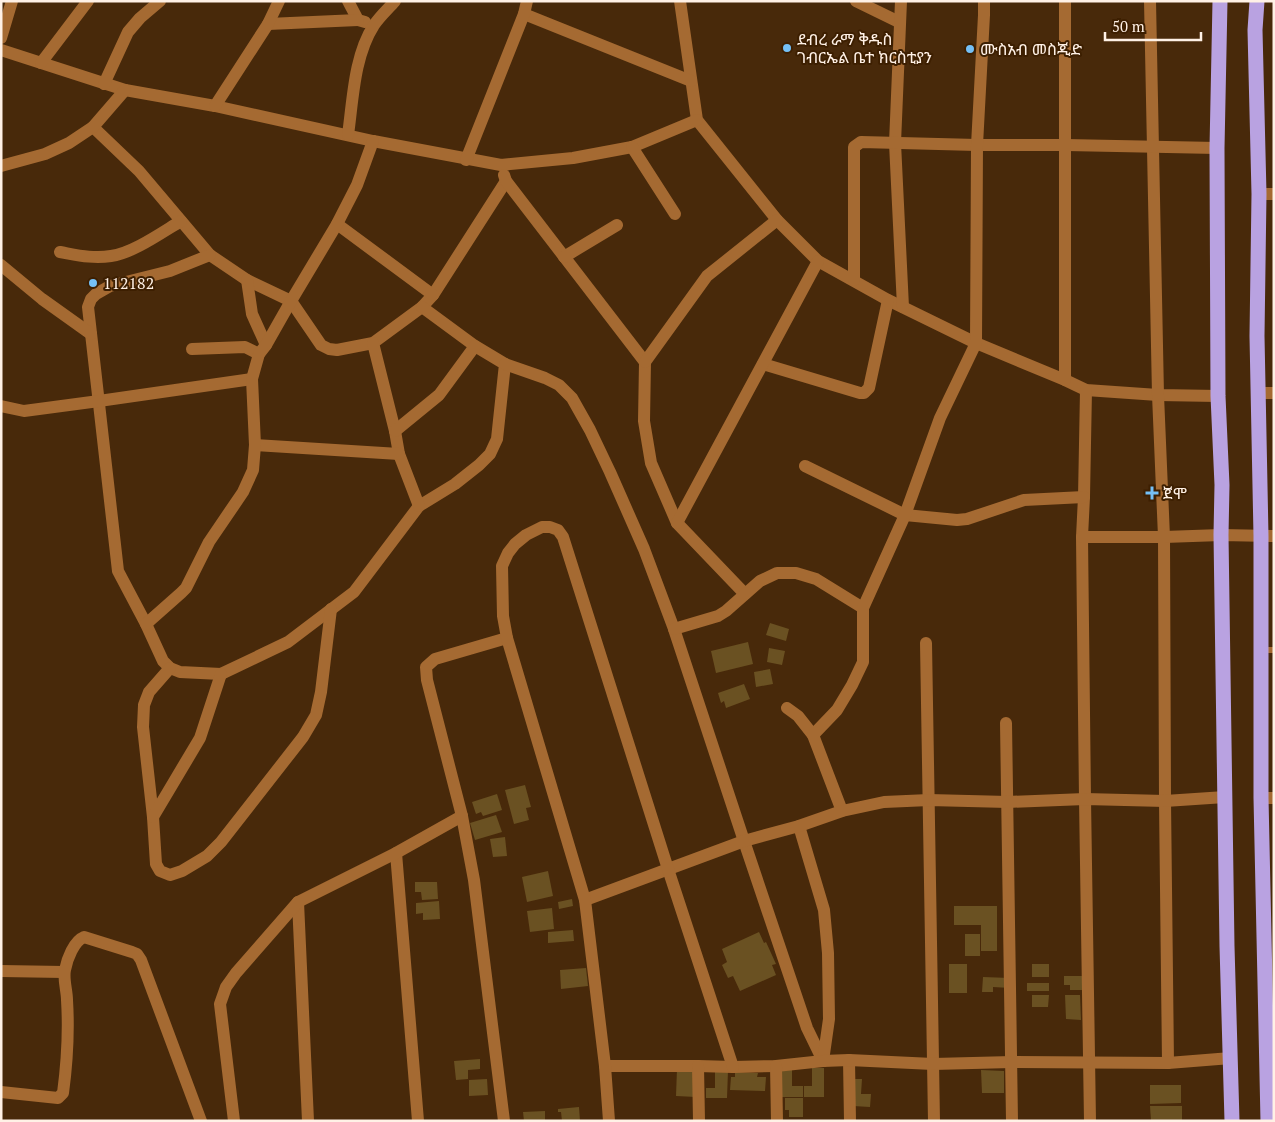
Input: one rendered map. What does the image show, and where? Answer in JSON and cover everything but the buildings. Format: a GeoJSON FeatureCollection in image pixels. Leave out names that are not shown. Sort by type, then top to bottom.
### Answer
{"type":"FeatureCollection","features":[{"type":"Feature","properties":{"kind":"highway"},"geometry":{"type":"LineString","coordinates":[[1220,1],[1217,148],[1218,396],[1222,485],[1221,534],[1227,946],[1232,1121]]}},
{"type":"Feature","properties":{"kind":"highway"},"geometry":{"type":"LineString","coordinates":[[1256,1],[1255,30],[1266,194],[1257,336],[1258,393],[1267,536],[1270,1061],[1268,1121]]}},
{"type":"Feature","properties":{"kind":"street"},"geometry":{"type":"LineString","coordinates":[[1,38],[12,1]]}},
{"type":"Feature","properties":{"kind":"street"},"geometry":{"type":"LineString","coordinates":[[41,63],[88,1]]}},
{"type":"Feature","properties":{"kind":"street"},"geometry":{"type":"LineString","coordinates":[[104,84],[128,32],[140,18],[160,1]]}},
{"type":"Feature","properties":{"kind":"street"},"geometry":{"type":"LineString","coordinates":[[215,106],[268,24],[279,1]]}},
{"type":"Feature","properties":{"kind":"street"},"geometry":{"type":"LineString","coordinates":[[348,1],[358,20]]}},
{"type":"Feature","properties":{"kind":"street"},"geometry":{"type":"LineString","coordinates":[[348,135],[358,63],[365,42],[374,24],[395,1]]}},
{"type":"Feature","properties":{"kind":"street"},"geometry":{"type":"LineString","coordinates":[[466,160],[524,14],[527,1]]}},
{"type":"Feature","properties":{"kind":"street"},"geometry":{"type":"LineString","coordinates":[[680,1],[697,120],[777,220],[818,261],[888,300],[976,343],[1086,390],[1158,396],[1218,396]]}},
{"type":"Feature","properties":{"kind":"street"},"geometry":{"type":"LineString","coordinates":[[856,1],[899,22]]}},
{"type":"Feature","properties":{"kind":"street"},"geometry":{"type":"LineString","coordinates":[[901,1],[895,143],[903,307]]}},
{"type":"Feature","properties":{"kind":"street"},"geometry":{"type":"LineString","coordinates":[[813,734],[837,710],[863,662],[863,608],[905,516],[940,418],[976,343],[977,146],[984,1]]}},
{"type":"Feature","properties":{"kind":"street"},"geometry":{"type":"LineString","coordinates":[[1065,1],[1065,380]]}},
{"type":"Feature","properties":{"kind":"street"},"geometry":{"type":"LineString","coordinates":[[1150,1],[1158,396],[1164,537],[1168,1063]]}},
{"type":"Feature","properties":{"kind":"street"},"geometry":{"type":"LineString","coordinates":[[524,14],[691,81]]}},
{"type":"Feature","properties":{"kind":"street"},"geometry":{"type":"LineString","coordinates":[[268,24],[358,20],[374,24]]}},
{"type":"Feature","properties":{"kind":"street"},"geometry":{"type":"LineString","coordinates":[[1,50],[124,90],[215,106],[372,141],[501,165],[573,158],[632,147],[697,120]]}},
{"type":"Feature","properties":{"kind":"street"},"geometry":{"type":"LineString","coordinates":[[1,166],[45,154],[69,143],[93,127],[124,90]]}},
{"type":"Feature","properties":{"kind":"street"},"geometry":{"type":"LineString","coordinates":[[93,127],[139,171],[210,255],[247,280],[291,301],[321,344],[329,350],[373,343],[422,307],[433,295],[506,181]]}},
{"type":"Feature","properties":{"kind":"street"},"geometry":{"type":"LineString","coordinates":[[146,624],[186,588],[209,542],[244,492],[253,470],[255,446],[252,379],[263,349],[337,224],[357,185],[372,141]]}},
{"type":"Feature","properties":{"kind":"street"},"geometry":{"type":"LineString","coordinates":[[854,280],[854,147],[861,142],[977,146],[1066,145],[1217,148]]}},
{"type":"Feature","properties":{"kind":"street"},"geometry":{"type":"LineString","coordinates":[[632,147],[675,214]]}},
{"type":"Feature","properties":{"kind":"street"},"geometry":{"type":"LineString","coordinates":[[501,165],[506,181],[645,362]]}},
{"type":"Feature","properties":{"kind":"street"},"geometry":{"type":"LineString","coordinates":[[745,594],[677,522],[651,463],[644,421],[645,362],[707,276],[777,220]]}},
{"type":"Feature","properties":{"kind":"street"},"geometry":{"type":"LineString","coordinates":[[60,252],[80,256],[112,256],[129,251],[181,222]]}},
{"type":"Feature","properties":{"kind":"street"},"geometry":{"type":"LineString","coordinates":[[337,224],[433,295]]}},
{"type":"Feature","properties":{"kind":"street"},"geometry":{"type":"LineString","coordinates":[[564,257],[617,224]]}},
{"type":"Feature","properties":{"kind":"street"},"geometry":{"type":"LineString","coordinates":[[210,255],[170,271],[110,286],[96,294],[91,299],[88,307],[118,570],[163,661],[170,668],[180,672],[221,674],[288,642],[354,592],[420,506],[455,484],[490,454],[497,439],[505,364]]}},
{"type":"Feature","properties":{"kind":"street"},"geometry":{"type":"LineString","coordinates":[[677,522],[818,261]]}},
{"type":"Feature","properties":{"kind":"street"},"geometry":{"type":"LineString","coordinates":[[1,265],[42,299],[91,334]]}},
{"type":"Feature","properties":{"kind":"street"},"geometry":{"type":"LineString","coordinates":[[247,280],[252,314],[263,349]]}},
{"type":"Feature","properties":{"kind":"street"},"geometry":{"type":"LineString","coordinates":[[763,364],[864,393],[869,388],[888,300]]}},
{"type":"Feature","properties":{"kind":"street"},"geometry":{"type":"LineString","coordinates":[[422,307],[475,346],[505,364],[559,385],[572,398],[590,430],[644,549],[674,630],[807,1028],[823,1061]]}},
{"type":"Feature","properties":{"kind":"street"},"geometry":{"type":"LineString","coordinates":[[373,343],[400,454],[420,506]]}},
{"type":"Feature","properties":{"kind":"street"},"geometry":{"type":"LineString","coordinates":[[395,431],[439,395],[475,346]]}},
{"type":"Feature","properties":{"kind":"street"},"geometry":{"type":"LineString","coordinates":[[192,349],[245,347],[263,349]]}},
{"type":"Feature","properties":{"kind":"street"},"geometry":{"type":"LineString","coordinates":[[1,406],[24,410],[99,402],[252,379]]}},
{"type":"Feature","properties":{"kind":"street"},"geometry":{"type":"LineString","coordinates":[[1086,390],[1082,537],[1090,1121]]}},
{"type":"Feature","properties":{"kind":"street"},"geometry":{"type":"LineString","coordinates":[[1258,393],[1274,393]]}},
{"type":"Feature","properties":{"kind":"street"},"geometry":{"type":"LineString","coordinates":[[255,446],[400,454]]}},
{"type":"Feature","properties":{"kind":"street"},"geometry":{"type":"LineString","coordinates":[[805,466],[905,516],[957,520],[976,517],[1024,500],[1084,497]]}},
{"type":"Feature","properties":{"kind":"street"},"geometry":{"type":"LineString","coordinates":[[609,1121],[605,1066],[585,900],[507,638],[503,616],[502,566],[515,544],[526,535],[542,527],[558,530],[563,536],[668,869],[733,1067]]}},
{"type":"Feature","properties":{"kind":"street"},"geometry":{"type":"LineString","coordinates":[[1082,537],[1164,537],[1221,534],[1267,536]]}},
{"type":"Feature","properties":{"kind":"street"},"geometry":{"type":"LineString","coordinates":[[674,630],[718,616],[760,581],[776,573],[796,573],[816,579],[863,608]]}},
{"type":"Feature","properties":{"kind":"street"},"geometry":{"type":"LineString","coordinates":[[170,668],[149,692],[144,705],[143,727],[156,864],[160,871],[170,875],[182,872],[207,856],[221,842],[303,737],[316,715],[321,692],[331,609]]}},
{"type":"Feature","properties":{"kind":"street"},"geometry":{"type":"LineString","coordinates":[[504,1121],[474,880],[462,816],[427,680],[426,667],[435,659],[507,638]]}},
{"type":"Feature","properties":{"kind":"street"},"geometry":{"type":"LineString","coordinates":[[926,643],[934,1121]]}},
{"type":"Feature","properties":{"kind":"street"},"geometry":{"type":"LineString","coordinates":[[153,817],[200,738],[221,674]]}},
{"type":"Feature","properties":{"kind":"street"},"geometry":{"type":"LineString","coordinates":[[787,708],[798,716],[813,734],[842,811]]}},
{"type":"Feature","properties":{"kind":"street"},"geometry":{"type":"LineString","coordinates":[[1006,723],[1012,1121]]}},
{"type":"Feature","properties":{"kind":"street"},"geometry":{"type":"LineString","coordinates":[[585,900],[744,841],[799,826],[842,811],[884,802],[929,800],[1008,802],[1085,799],[1165,801],[1225,797]]}},
{"type":"Feature","properties":{"kind":"street"},"geometry":{"type":"LineString","coordinates":[[234,1121],[220,1004],[226,987],[236,973],[298,902],[396,853],[462,816]]}},
{"type":"Feature","properties":{"kind":"street"},"geometry":{"type":"LineString","coordinates":[[799,826],[824,910],[828,953],[829,1019],[823,1061]]}},
{"type":"Feature","properties":{"kind":"street"},"geometry":{"type":"LineString","coordinates":[[396,853],[418,1121]]}},
{"type":"Feature","properties":{"kind":"street"},"geometry":{"type":"LineString","coordinates":[[298,902],[308,1121]]}},
{"type":"Feature","properties":{"kind":"street"},"geometry":{"type":"LineString","coordinates":[[1,1092],[58,1098],[63,1093],[67,1054],[67,1000],[64,972],[69,956],[80,939],[84,937],[137,954],[141,960],[201,1121]]}},
{"type":"Feature","properties":{"kind":"street"},"geometry":{"type":"LineString","coordinates":[[1,971],[64,972]]}},
{"type":"Feature","properties":{"kind":"street"},"geometry":{"type":"LineString","coordinates":[[605,1066],[776,1066],[849,1060],[934,1064],[1012,1062],[1168,1063],[1231,1058]]}},
{"type":"Feature","properties":{"kind":"street"},"geometry":{"type":"LineString","coordinates":[[849,1060],[850,1121]]}},
{"type":"Feature","properties":{"kind":"street"},"geometry":{"type":"LineString","coordinates":[[698,1066],[699,1121]]}},
{"type":"Feature","properties":{"kind":"street"},"geometry":{"type":"LineString","coordinates":[[776,1066],[777,1121]]}},
{"type":"Feature","properties":{"kind":"place","name":"ደብረ ራማ ቅዱስ ገብርኤል ቤተ ክርስቲያን"},"geometry":{"type":"Point","coordinates":[787,48]}},
{"type":"Feature","properties":{"kind":"place","name":"ሙስአብ መስጂድ"},"geometry":{"type":"Point","coordinates":[970,49]}},
{"type":"Feature","properties":{"kind":"place","name":"112182"},"geometry":{"type":"Point","coordinates":[93,283]}},
{"type":"Feature","properties":{"kind":"place","name":"ጀሞ"},"geometry":{"type":"Point","coordinates":[1152,493]}}]}
